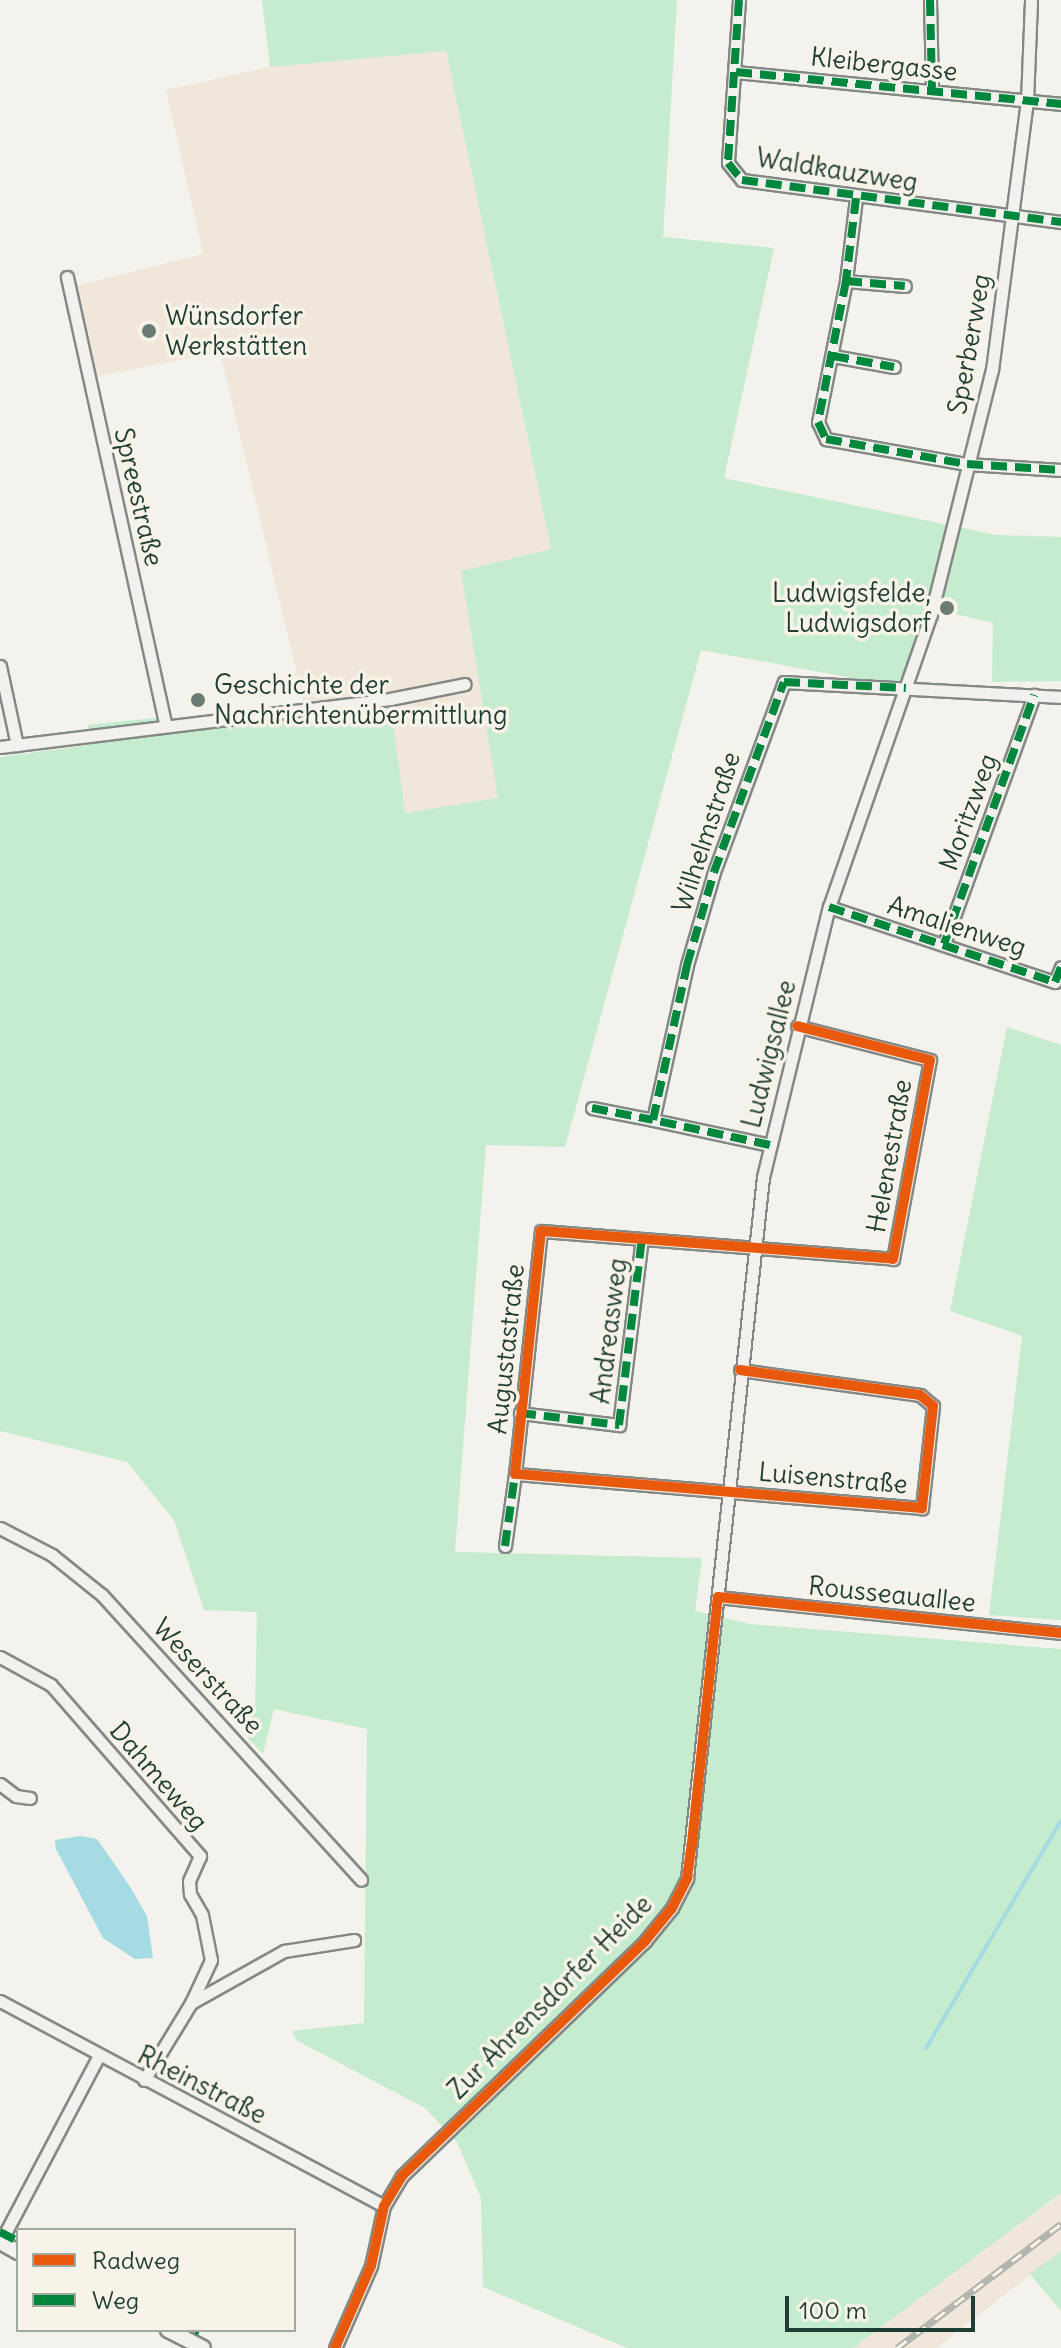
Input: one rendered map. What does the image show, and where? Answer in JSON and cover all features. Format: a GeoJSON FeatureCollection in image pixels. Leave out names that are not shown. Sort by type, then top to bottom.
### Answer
{"type":"FeatureCollection","features":[{"type":"Feature","properties":{"kind":"main road"},"geometry":{"type":"LineString","coordinates":[[172,2332],[203,2348]]}},
{"type":"Feature","properties":{"kind":"street","name":"Waldkauzweg"},"geometry":{"type":"LineString","coordinates":[[739,0],[728,163],[742,180],[856,198],[1061,222]]}},
{"type":"Feature","properties":{"kind":"street"},"geometry":{"type":"LineString","coordinates":[[930,0],[932,90]]}},
{"type":"Feature","properties":{"kind":"street","name":"Sperberweg"},"geometry":{"type":"LineString","coordinates":[[906,688],[931,614],[992,370],[1027,101],[1031,0]]}},
{"type":"Feature","properties":{"kind":"street","name":"Kleibergasse"},"geometry":{"type":"LineString","coordinates":[[736,72],[1061,104]]}},
{"type":"Feature","properties":{"kind":"street"},"geometry":{"type":"LineString","coordinates":[[856,198],[846,281],[818,422],[826,439],[967,464],[1061,470]]}},
{"type":"Feature","properties":{"kind":"street","name":"Spreestraße"},"geometry":{"type":"LineString","coordinates":[[67,277],[166,726]]}},
{"type":"Feature","properties":{"kind":"street"},"geometry":{"type":"LineString","coordinates":[[846,281],[905,286]]}},
{"type":"Feature","properties":{"kind":"street"},"geometry":{"type":"LineString","coordinates":[[833,356],[894,367]]}},
{"type":"Feature","properties":{"kind":"street"},"geometry":{"type":"LineString","coordinates":[[0,666],[17,745]]}},
{"type":"Feature","properties":{"kind":"street","name":"Wilhelmstraße"},"geometry":{"type":"LineString","coordinates":[[653,1120],[687,965],[714,872],[741,786],[784,682],[906,688]]}},
{"type":"Feature","properties":{"kind":"street"},"geometry":{"type":"LineString","coordinates":[[0,747],[390,699],[465,684]]}},
{"type":"Feature","properties":{"kind":"street"},"geometry":{"type":"LineString","coordinates":[[906,688],[1061,697]]}},
{"type":"Feature","properties":{"kind":"street","name":"Ludwigsallee"},"geometry":{"type":"LineString","coordinates":[[718,1597],[740,1370],[770,1145],[797,1026],[829,907],[906,688]]}},
{"type":"Feature","properties":{"kind":"street","name":"Moritzweg"},"geometry":{"type":"LineString","coordinates":[[944,944],[1034,695]]}},
{"type":"Feature","properties":{"kind":"street","name":"Amalienweg"},"geometry":{"type":"LineString","coordinates":[[829,907],[1055,982],[1061,967]]}},
{"type":"Feature","properties":{"kind":"street","name":"Helenestraße"},"geometry":{"type":"LineString","coordinates":[[755,1247],[893,1259],[930,1060],[797,1026]]}},
{"type":"Feature","properties":{"kind":"street"},"geometry":{"type":"LineString","coordinates":[[592,1108],[770,1145]]}},
{"type":"Feature","properties":{"kind":"street","name":"Augustastraße"},"geometry":{"type":"LineString","coordinates":[[505,1546],[541,1231],[755,1247]]}},
{"type":"Feature","properties":{"kind":"street","name":"Andreasweg"},"geometry":{"type":"LineString","coordinates":[[520,1413],[619,1425],[642,1239]]}},
{"type":"Feature","properties":{"kind":"street","name":"Luisenstraße"},"geometry":{"type":"LineString","coordinates":[[727,1491],[922,1508],[933,1406],[920,1395],[740,1370]]}},
{"type":"Feature","properties":{"kind":"street","name":"Augustastraße"},"geometry":{"type":"LineString","coordinates":[[515,1474],[727,1491]]}},
{"type":"Feature","properties":{"kind":"street","name":"Weserstraße"},"geometry":{"type":"LineString","coordinates":[[0,1528],[52,1555],[102,1595],[361,1880]]}},
{"type":"Feature","properties":{"kind":"street","name":"Rousseauallee"},"geometry":{"type":"LineString","coordinates":[[718,1597],[1061,1633]]}},
{"type":"Feature","properties":{"kind":"street","name":"Zur Ahrensdorfer Heide"},"geometry":{"type":"LineString","coordinates":[[335,2348],[371,2266],[384,2206],[422,2152],[645,1941],[672,1908],[687,1878],[718,1597]]}},
{"type":"Feature","properties":{"kind":"street","name":"Dahmeweg"},"geometry":{"type":"LineString","coordinates":[[0,1657],[51,1685],[200,1856],[189,1881],[190,1894],[202,1915],[211,1960],[191,2003]]}},
{"type":"Feature","properties":{"kind":"street"},"geometry":{"type":"LineString","coordinates":[[0,1784],[16,1796],[30,1798]]}},
{"type":"Feature","properties":{"kind":"street"},"geometry":{"type":"LineString","coordinates":[[144,2080],[191,2003],[284,1951],[354,1940]]}},
{"type":"Feature","properties":{"kind":"street","name":"Rheinstraße"},"geometry":{"type":"LineString","coordinates":[[0,2001],[98,2057],[384,2206]]}},
{"type":"Feature","properties":{"kind":"street"},"geometry":{"type":"LineString","coordinates":[[0,2242],[98,2057]]}},
{"type":"Feature","properties":{"kind":"shaded area"},"geometry":{"type":"Polygon","coordinates":[[[446,51],[551,550],[462,571],[499,798],[405,813],[306,712],[220,352],[95,377],[76,286],[203,254],[166,90],[270,67],[446,51]]]}},
{"type":"Feature","properties":{"kind":"shaded area"},"geometry":{"type":"Polygon","coordinates":[[[1061,2193],[1061,2251],[936,2348],[853,2348],[1061,2193]]]}},
{"type":"Feature","properties":{"kind":"green space"},"geometry":{"type":"Polygon","coordinates":[[[262,0],[677,0],[663,237],[774,248],[724,478],[996,535],[1061,537],[1061,681],[992,682],[993,623],[929,608],[906,688],[701,650],[565,1147],[486,1145],[455,1552],[702,1558],[695,1611],[750,1624],[1061,1649],[1061,2193],[853,2348],[627,2348],[483,2287],[481,2198],[457,2142],[425,2108],[296,2040],[292,2031],[364,2023],[367,1729],[274,1709],[263,1754],[243,1733],[255,1709],[257,1612],[204,1610],[174,1520],[127,1462],[0,1431],[0,757],[90,745],[88,725],[154,718],[242,720],[390,699],[405,813],[498,798],[461,571],[551,549],[446,51],[270,67],[262,0]]]}},
{"type":"Feature","properties":{"kind":"green space"},"geometry":{"type":"Polygon","coordinates":[[[1007,1027],[1061,1045],[1061,1620],[989,1615],[1022,1336],[950,1311],[1007,1027]]]}},
{"type":"Feature","properties":{"kind":"green space"},"geometry":{"type":"Polygon","coordinates":[[[1061,2251],[1061,2311],[1030,2274],[1061,2251]]]}},
{"type":"Feature","properties":{"kind":"water"},"geometry":{"type":"Polygon","coordinates":[[[80,1836],[97,1839],[129,1885],[147,1916],[153,1958],[135,1959],[103,1938],[56,1849],[55,1840],[80,1836]]]}},
{"type":"Feature","properties":{"kind":"waterway"},"geometry":{"type":"LineString","coordinates":[[926,2048],[1061,1821]]}},
{"type":"Feature","properties":{"kind":"railway"},"geometry":{"type":"LineString","coordinates":[[897,2348],[1061,2224]]}},
{"type":"Feature","properties":{"kind":"marked path"},"geometry":{"type":"LineString","coordinates":[[739,0],[728,163],[742,180],[1061,222]]}},
{"type":"Feature","properties":{"kind":"marked path"},"geometry":{"type":"LineString","coordinates":[[930,0],[932,90]]}},
{"type":"Feature","properties":{"kind":"marked path"},"geometry":{"type":"LineString","coordinates":[[736,72],[1061,104]]}},
{"type":"Feature","properties":{"kind":"marked path"},"geometry":{"type":"LineString","coordinates":[[856,198],[846,281],[818,422],[826,439],[967,464],[1061,470]]}},
{"type":"Feature","properties":{"kind":"marked path"},"geometry":{"type":"LineString","coordinates":[[846,281],[905,286]]}},
{"type":"Feature","properties":{"kind":"marked path"},"geometry":{"type":"LineString","coordinates":[[833,356],[894,367]]}},
{"type":"Feature","properties":{"kind":"marked path"},"geometry":{"type":"LineString","coordinates":[[770,1145],[653,1120],[687,965],[714,872],[784,682],[906,688]]}},
{"type":"Feature","properties":{"kind":"marked path"},"geometry":{"type":"LineString","coordinates":[[944,944],[1034,695]]}},
{"type":"Feature","properties":{"kind":"marked path"},"geometry":{"type":"LineString","coordinates":[[829,907],[1055,982],[1061,967]]}},
{"type":"Feature","properties":{"kind":"marked path"},"geometry":{"type":"LineString","coordinates":[[592,1108],[653,1120]]}},
{"type":"Feature","properties":{"kind":"marked path"},"geometry":{"type":"LineString","coordinates":[[520,1413],[619,1425],[642,1239]]}},
{"type":"Feature","properties":{"kind":"marked path"},"geometry":{"type":"LineString","coordinates":[[505,1546],[515,1474]]}},
{"type":"Feature","properties":{"kind":"marked path"},"geometry":{"type":"LineString","coordinates":[[0,2232],[16,2240]]}},
{"type":"Feature","properties":{"kind":"cycle path"},"geometry":{"type":"LineString","coordinates":[[740,1370],[920,1395],[933,1406],[922,1508],[515,1474],[541,1231],[893,1259],[930,1060],[797,1026]]}},
{"type":"Feature","properties":{"kind":"cycle path"},"geometry":{"type":"LineString","coordinates":[[335,2348],[371,2266],[384,2206],[402,2176],[645,1941],[672,1908],[687,1878],[718,1597],[1061,1633]]}},
{"type":"Feature","properties":{"kind":"place","name":"Wünsdorfer Werkstätten"},"geometry":{"type":"Point","coordinates":[149,331]}},
{"type":"Feature","properties":{"kind":"place","name":"Ludwigsfelde, Ludwigsdorf"},"geometry":{"type":"Point","coordinates":[947,608]}},
{"type":"Feature","properties":{"kind":"place","name":"Geschichte der Nachrichtenübermittlung"},"geometry":{"type":"Point","coordinates":[198,700]}}]}
